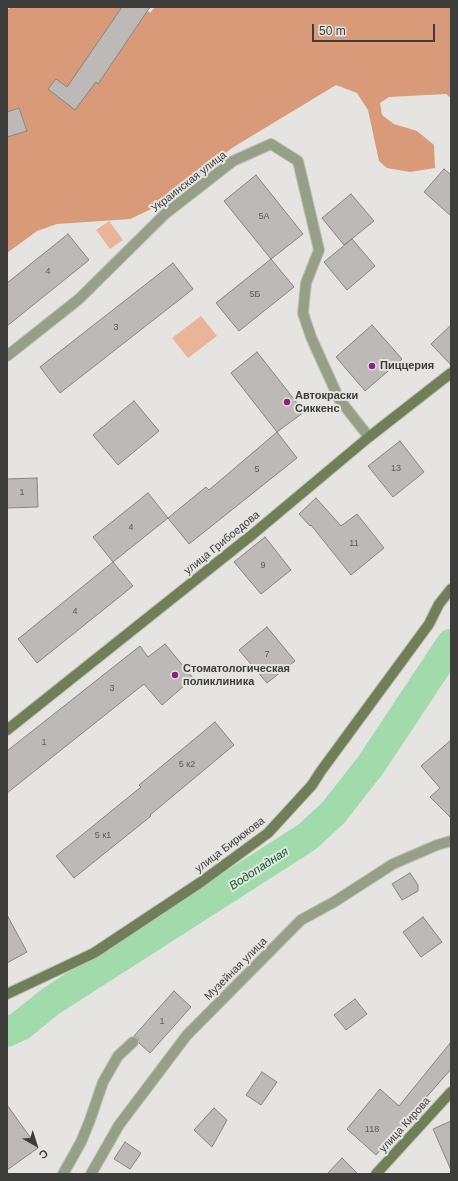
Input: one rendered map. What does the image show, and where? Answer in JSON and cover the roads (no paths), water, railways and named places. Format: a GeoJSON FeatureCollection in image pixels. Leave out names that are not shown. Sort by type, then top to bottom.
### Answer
{"type":"FeatureCollection","features":[{"type":"Feature","properties":{"kind":"street","name":"Украинская улица"},"geometry":{"type":"LineString","coordinates":[[7,356],[79,299],[165,214],[233,161],[271,144],[298,161],[318,250],[306,283],[303,313],[311,337],[339,399],[369,437]]}},
{"type":"Feature","properties":{"kind":"street","name":"улица Грибоедова"},"geometry":{"type":"LineString","coordinates":[[7,730],[253,534],[369,437],[451,373]]}},
{"type":"Feature","properties":{"kind":"street","name":"улица Бирюкова"},"geometry":{"type":"LineString","coordinates":[[7,994],[94,953],[202,882],[268,833],[312,785],[428,624],[439,604],[451,589]]}},
{"type":"Feature","properties":{"kind":"street","name":"Музейная улица"},"geometry":{"type":"LineString","coordinates":[[91,1174],[118,1125],[187,1035],[301,920],[334,902],[393,864],[437,845],[451,842]]}},
{"type":"Feature","properties":{"kind":"street"},"geometry":{"type":"LineString","coordinates":[[63,1174],[81,1142],[103,1082],[118,1056],[133,1042]]}},
{"type":"Feature","properties":{"kind":"street","name":"улица Кирова"},"geometry":{"type":"LineString","coordinates":[[376,1174],[451,1092]]}},
{"type":"Feature","properties":{"kind":"waterway","name":"Водопадная"},"geometry":{"type":"LineString","coordinates":[[7,1032],[20,1026],[51,1001],[307,837],[333,813],[370,766],[451,644]]}},
{"type":"Feature","properties":{"kind":"place","name":"Пиццерия"},"geometry":{"type":"Point","coordinates":[372,366]}},
{"type":"Feature","properties":{"kind":"place","name":"Автокраски Сиккенс"},"geometry":{"type":"Point","coordinates":[287,402]}},
{"type":"Feature","properties":{"kind":"place","name":"Стоматологическая поликлиника"},"geometry":{"type":"Point","coordinates":[175,675]}}]}
